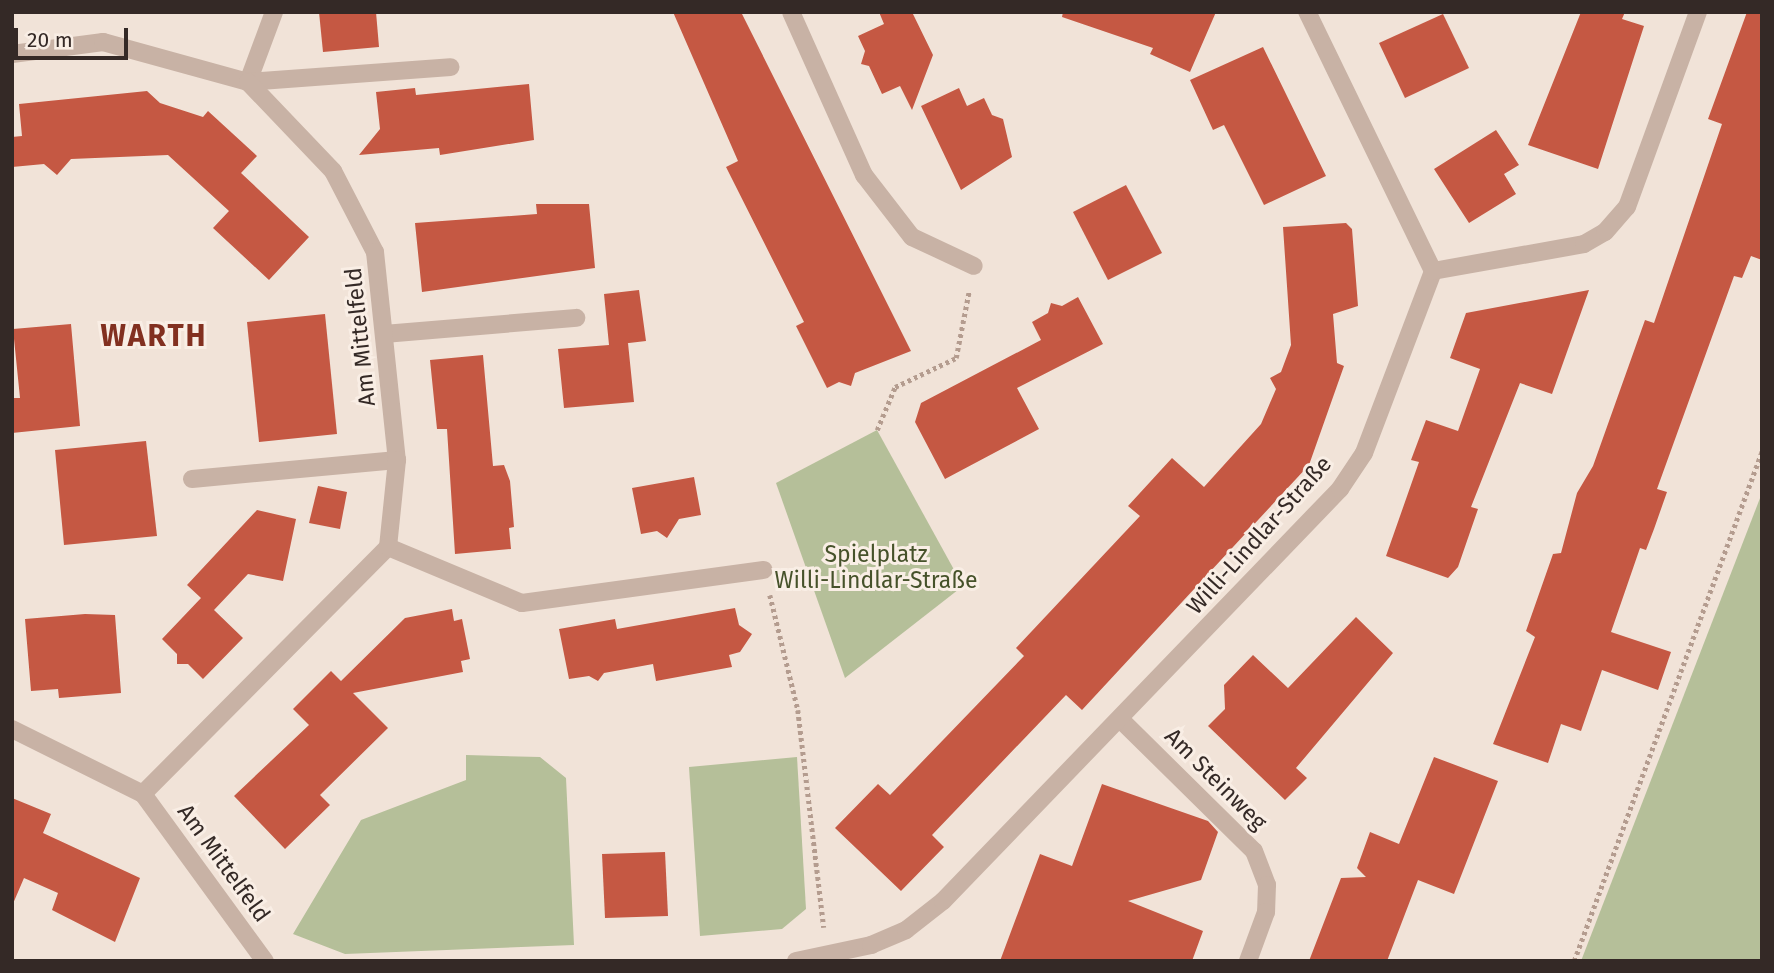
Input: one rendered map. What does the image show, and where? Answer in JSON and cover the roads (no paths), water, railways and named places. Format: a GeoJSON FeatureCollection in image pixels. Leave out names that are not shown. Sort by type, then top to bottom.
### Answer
{"type":"FeatureCollection","features":[{"type":"Feature","properties":{"kind":"street"},"geometry":{"type":"LineString","coordinates":[[248,82],[274,12]]}},
{"type":"Feature","properties":{"kind":"street"},"geometry":{"type":"LineString","coordinates":[[791,12],[864,175],[912,237],[974,266]]}},
{"type":"Feature","properties":{"kind":"street"},"geometry":{"type":"LineString","coordinates":[[1307,12],[1433,271],[1584,244],[1605,232],[1627,208],[1698,12]]}},
{"type":"Feature","properties":{"kind":"street"},"geometry":{"type":"LineString","coordinates":[[12,54],[103,41],[248,82],[450,67]]}},
{"type":"Feature","properties":{"kind":"street","name":"Am Mittelfeld"},"geometry":{"type":"LineString","coordinates":[[248,82],[333,171],[375,252],[397,460],[388,547]]}},
{"type":"Feature","properties":{"kind":"street","name":"Willi-Lindlar-Straße"},"geometry":{"type":"LineString","coordinates":[[796,961],[829,959],[906,930],[943,901],[1122,721],[1339,489],[1364,453],[1433,271]]}},
{"type":"Feature","properties":{"kind":"street"},"geometry":{"type":"LineString","coordinates":[[384,334],[576,318]]}},
{"type":"Feature","properties":{"kind":"street"},"geometry":{"type":"LineString","coordinates":[[192,479],[397,460]]}},
{"type":"Feature","properties":{"kind":"street"},"geometry":{"type":"LineString","coordinates":[[143,794],[388,547],[522,603],[764,570]]}},
{"type":"Feature","properties":{"kind":"street","name":"Am Steinweg"},"geometry":{"type":"LineString","coordinates":[[1122,721],[1254,850],[1267,885],[1266,912],[1248,961]]}},
{"type":"Feature","properties":{"kind":"street","name":"Am Mittelfeld"},"geometry":{"type":"LineString","coordinates":[[12,729],[143,794],[265,961]]}},
{"type":"Feature","properties":{"kind":"district","name":"WARTH"},"geometry":{"type":"Point","coordinates":[154,336]}},
{"type":"Feature","properties":{"kind":"park label","name":"Spielplatz Willi-Lindlar-Straße"},"geometry":{"type":"Point","coordinates":[876,567]}}]}
